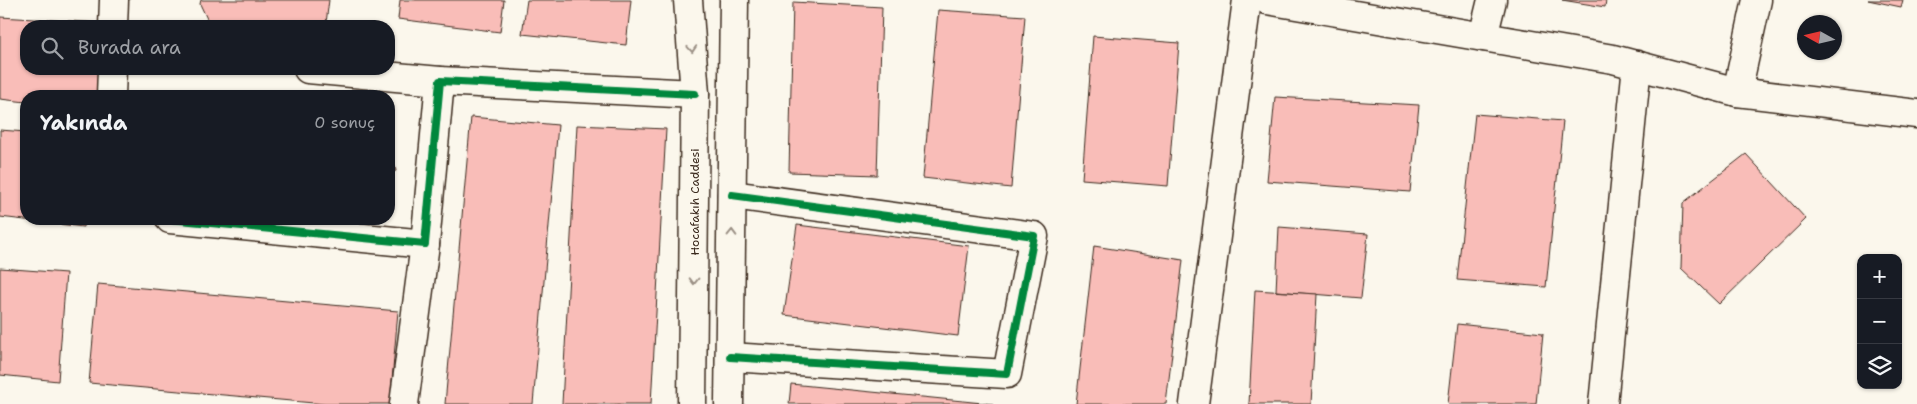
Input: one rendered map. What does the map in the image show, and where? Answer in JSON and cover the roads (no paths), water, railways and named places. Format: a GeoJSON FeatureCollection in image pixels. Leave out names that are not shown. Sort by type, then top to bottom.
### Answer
{"type":"FeatureCollection","features":[{"type":"Feature","properties":{"kind":"street"},"geometry":{"type":"LineString","coordinates":[[113,20],[114,0]]}},
{"type":"Feature","properties":{"kind":"street","name":"Hocafakıh Caddesi"},"geometry":{"type":"LineString","coordinates":[[688,0],[695,94],[692,404]]}},
{"type":"Feature","properties":{"kind":"street"},"geometry":{"type":"LineString","coordinates":[[729,404],[734,0]]}},
{"type":"Feature","properties":{"kind":"street"},"geometry":{"type":"LineString","coordinates":[[1194,404],[1248,0]]}},
{"type":"Feature","properties":{"kind":"street"},"geometry":{"type":"LineString","coordinates":[[1267,0],[1613,59],[1737,92],[1917,114]]}},
{"type":"Feature","properties":{"kind":"street"},"geometry":{"type":"LineString","coordinates":[[1483,37],[1492,0]]}},
{"type":"Feature","properties":{"kind":"street"},"geometry":{"type":"LineString","coordinates":[[1737,92],[1758,0]]}},
{"type":"Feature","properties":{"kind":"street"},"geometry":{"type":"LineString","coordinates":[[1603,404],[1637,65]]}},
{"type":"Feature","properties":{"kind":"street"},"geometry":{"type":"LineString","coordinates":[[111,90],[112,75]]}},
{"type":"Feature","properties":{"kind":"street"},"geometry":{"type":"LineString","coordinates":[[374,75],[440,81],[695,94]]}},
{"type":"Feature","properties":{"kind":"street"},"geometry":{"type":"LineString","coordinates":[[404,404],[425,244],[440,81]]}},
{"type":"Feature","properties":{"kind":"street"},"geometry":{"type":"LineString","coordinates":[[730,357],[1007,374],[1034,236],[732,195]]}},
{"type":"Feature","properties":{"kind":"street"},"geometry":{"type":"LineString","coordinates":[[231,225],[425,244]]}}]}
